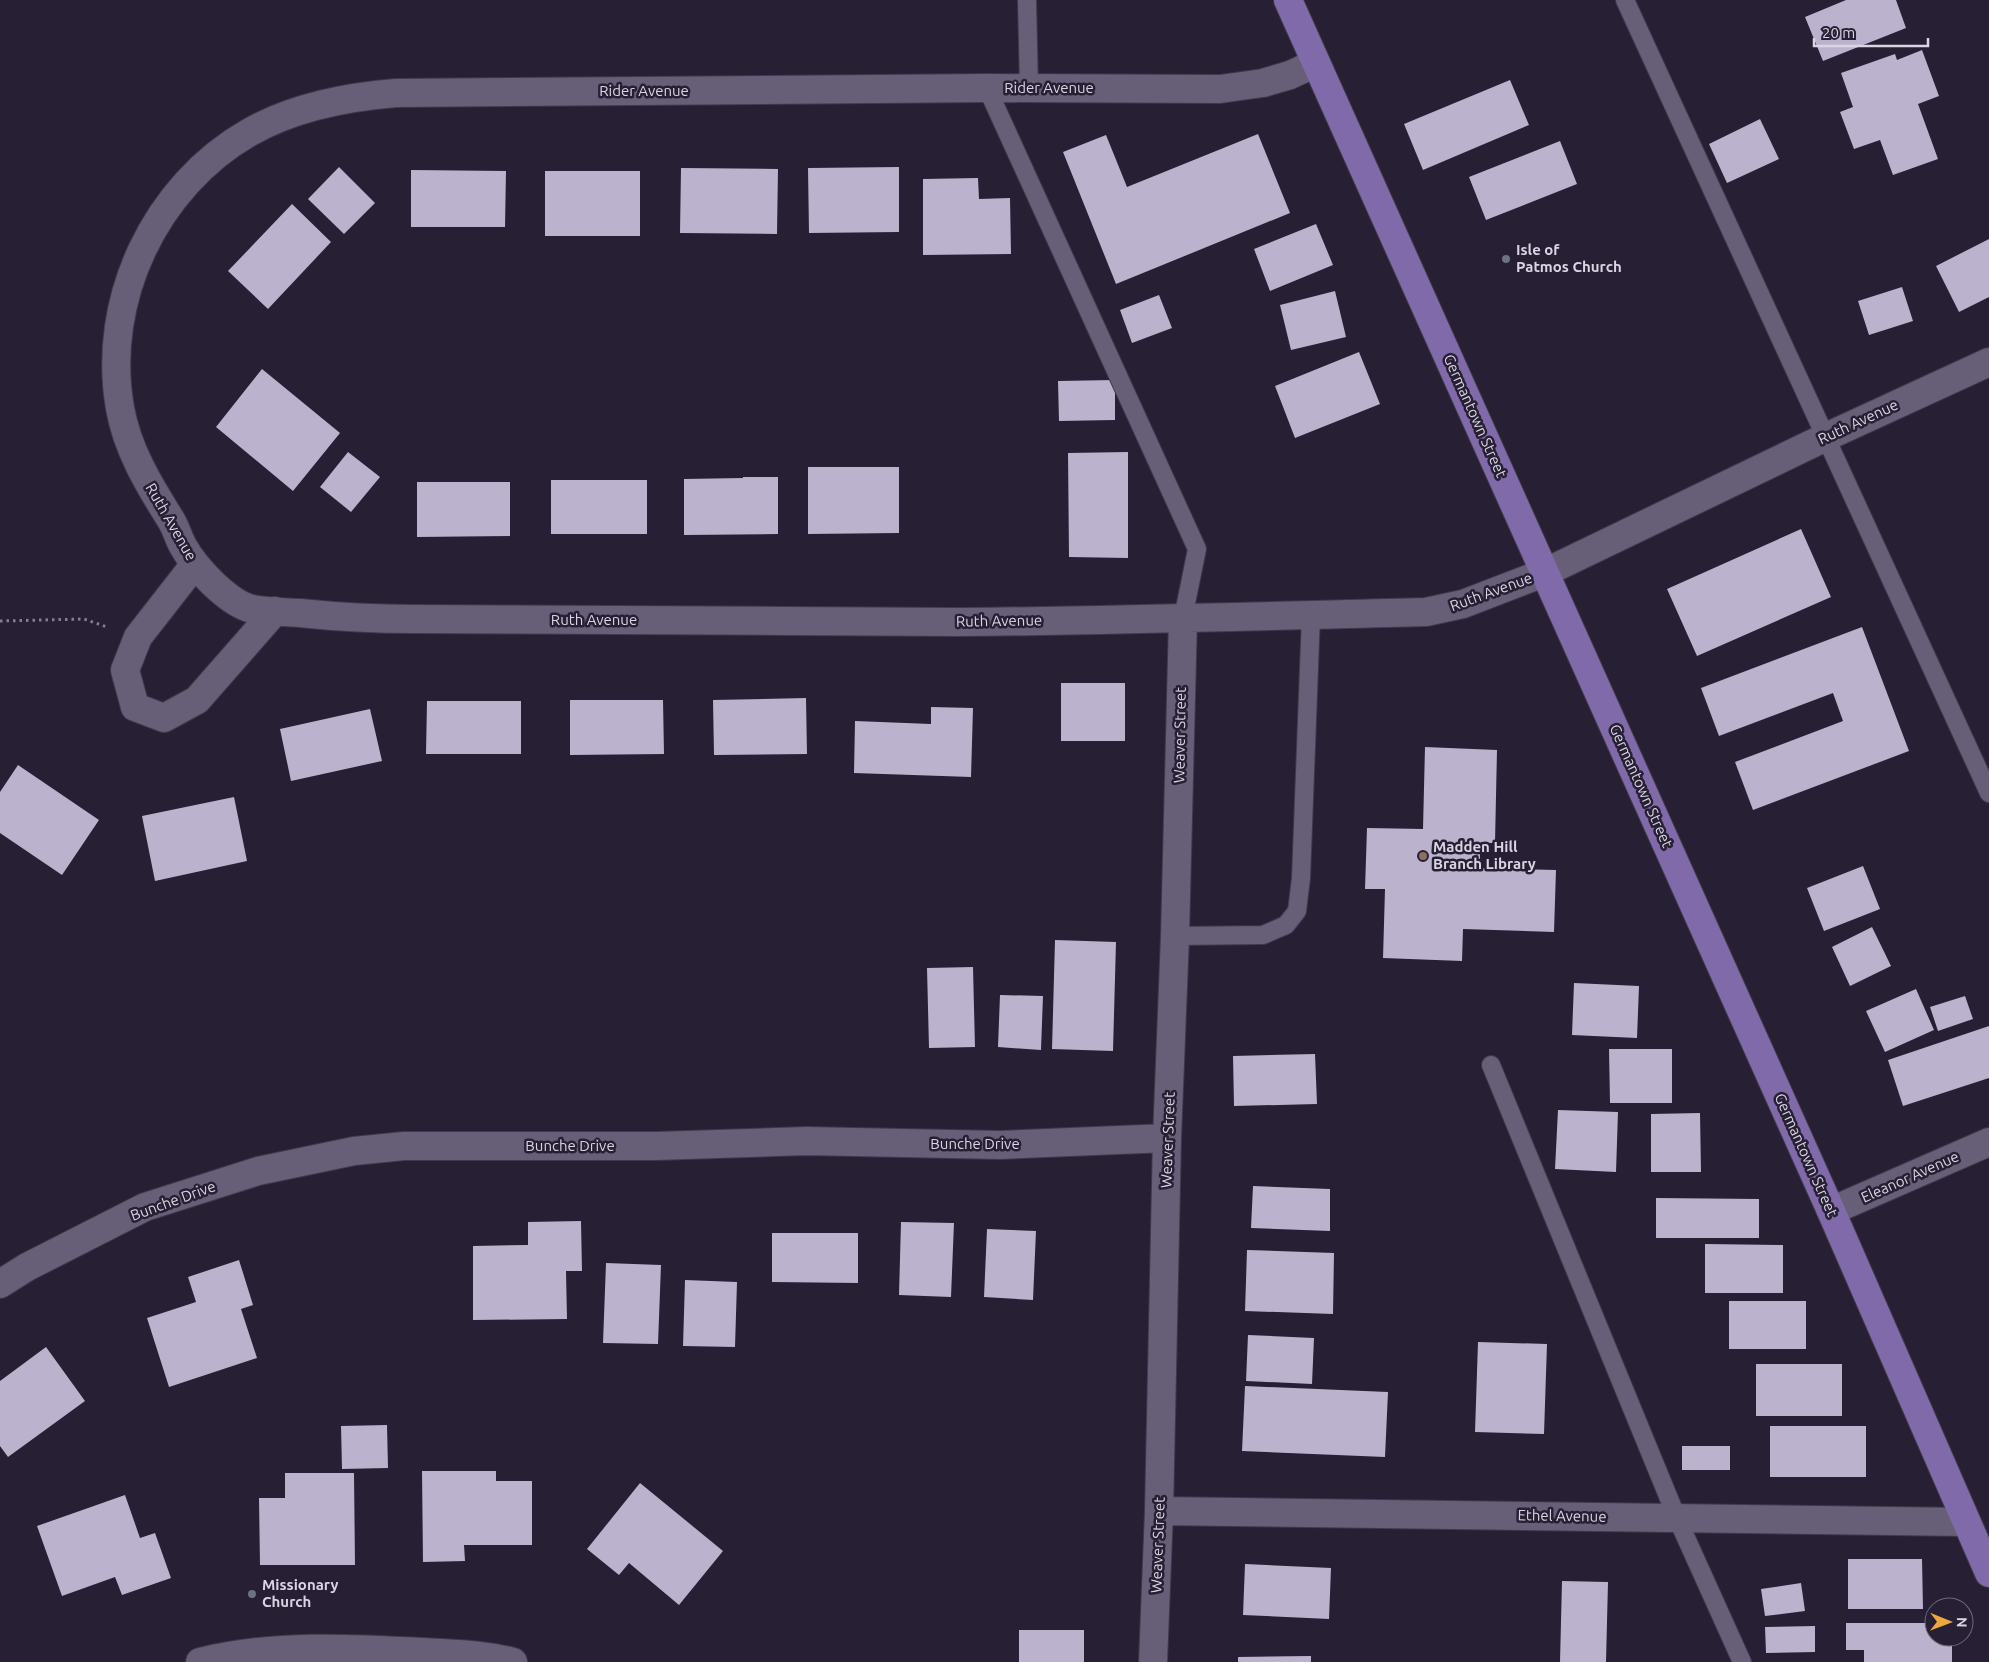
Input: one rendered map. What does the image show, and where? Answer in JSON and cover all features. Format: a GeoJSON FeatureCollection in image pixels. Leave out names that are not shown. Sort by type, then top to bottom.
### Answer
{"type":"FeatureCollection","features":[{"type":"Feature","properties":{"kind":"main road","name":"Germantown Street"},"geometry":{"type":"LineString","coordinates":[[1288,0],[1546,572],[1831,1212],[1965,1522],[1989,1573]]}},
{"type":"Feature","properties":{"kind":"street","name":"Rider Avenue"},"geometry":{"type":"LineString","coordinates":[[115,360],[124,299],[134,267],[148,235],[166,208],[187,182],[211,157],[250,132],[281,117],[331,101],[396,93],[988,88],[1220,90],[1263,83],[1316,63]]}},
{"type":"Feature","properties":{"kind":"street","name":"Ruth Avenue"},"geometry":{"type":"LineString","coordinates":[[115,360],[120,409],[129,441],[145,478],[173,524],[182,545],[195,564],[228,596],[248,608],[353,619],[962,622],[1426,612],[1463,604],[1546,572],[1826,437],[1989,362]]}},
{"type":"Feature","properties":{"kind":"street"},"geometry":{"type":"LineString","coordinates":[[195,564],[138,636],[125,670],[135,707],[164,718],[198,700],[275,611]]}},
{"type":"Feature","properties":{"kind":"street","name":"Weaver Street"},"geometry":{"type":"LineString","coordinates":[[1154,1662],[1160,1511],[1167,1138],[1175,936],[1183,618]]}},
{"type":"Feature","properties":{"kind":"street","name":"Bunche Drive"},"geometry":{"type":"LineString","coordinates":[[0,1284],[27,1266],[145,1208],[258,1171],[354,1151],[404,1146],[656,1146],[806,1141],[1000,1145],[1167,1138]]}},
{"type":"Feature","properties":{"kind":"street","name":"Eleanor Avenue"},"geometry":{"type":"LineString","coordinates":[[1831,1212],[1989,1142]]}},
{"type":"Feature","properties":{"kind":"street","name":"Ethel Avenue"},"geometry":{"type":"LineString","coordinates":[[1160,1511],[1965,1522]]}},
{"type":"Feature","properties":{"kind":"street"},"geometry":{"type":"LineString","coordinates":[[200,1662],[230,1655],[280,1650],[356,1649],[487,1656],[513,1662]]}},
{"type":"Feature","properties":{"kind":"lane"},"geometry":{"type":"LineString","coordinates":[[1027,0],[1029,88]]}},
{"type":"Feature","properties":{"kind":"lane"},"geometry":{"type":"LineString","coordinates":[[1625,0],[1989,793]]}},
{"type":"Feature","properties":{"kind":"lane"},"geometry":{"type":"LineString","coordinates":[[988,88],[1196,549],[1183,618]]}},
{"type":"Feature","properties":{"kind":"lane"},"geometry":{"type":"LineString","coordinates":[[1175,936],[1263,935],[1286,925],[1296,911],[1301,878],[1311,615]]}},
{"type":"Feature","properties":{"kind":"lane"},"geometry":{"type":"LineString","coordinates":[[1491,1065],[1677,1518],[1742,1662]]}},
{"type":"Feature","properties":{"kind":"path"},"geometry":{"type":"LineString","coordinates":[[0,621],[84,620],[138,636]]}},
{"type":"Feature","properties":{"kind":"building"},"geometry":{"type":"Polygon","coordinates":[[[1846,0],[1896,0],[1906,28],[1823,61],[1805,17],[1846,0]]]}},
{"type":"Feature","properties":{"kind":"building"},"geometry":{"type":"Polygon","coordinates":[[[1922,50],[1939,96],[1918,104],[1938,159],[1893,175],[1880,140],[1854,149],[1840,112],[1853,107],[1841,73],[1895,54],[1897,60],[1922,50]]]}},
{"type":"Feature","properties":{"kind":"building"},"geometry":{"type":"Polygon","coordinates":[[[1510,80],[1529,125],[1423,170],[1404,124],[1510,80]]]}},
{"type":"Feature","properties":{"kind":"building"},"geometry":{"type":"Polygon","coordinates":[[[1760,119],[1779,159],[1727,183],[1709,144],[1760,119]]]}},
{"type":"Feature","properties":{"kind":"building"},"geometry":{"type":"Polygon","coordinates":[[[1258,134],[1290,213],[1116,284],[1063,152],[1106,135],[1127,187],[1258,134]]]}},
{"type":"Feature","properties":{"kind":"building"},"geometry":{"type":"Polygon","coordinates":[[[1560,141],[1577,184],[1486,220],[1469,177],[1560,141]]]}},
{"type":"Feature","properties":{"kind":"building"},"geometry":{"type":"Polygon","coordinates":[[[339,167],[375,203],[344,234],[308,199],[339,167]]]}},
{"type":"Feature","properties":{"kind":"building"},"geometry":{"type":"Polygon","coordinates":[[[899,167],[899,232],[809,233],[808,168],[899,167]]]}},
{"type":"Feature","properties":{"kind":"building"},"geometry":{"type":"Polygon","coordinates":[[[681,168],[778,169],[777,234],[680,233],[681,168]]]}},
{"type":"Feature","properties":{"kind":"building"},"geometry":{"type":"Polygon","coordinates":[[[411,170],[506,171],[505,227],[411,227],[411,170]]]}},
{"type":"Feature","properties":{"kind":"building"},"geometry":{"type":"Polygon","coordinates":[[[545,171],[640,171],[640,236],[545,236],[545,171]]]}},
{"type":"Feature","properties":{"kind":"building"},"geometry":{"type":"Polygon","coordinates":[[[978,178],[979,199],[1010,198],[1011,254],[923,255],[923,179],[978,178]]]}},
{"type":"Feature","properties":{"kind":"building"},"geometry":{"type":"Polygon","coordinates":[[[292,204],[331,242],[268,309],[228,271],[292,204]]]}},
{"type":"Feature","properties":{"kind":"building"},"geometry":{"type":"Polygon","coordinates":[[[1316,224],[1333,265],[1270,291],[1254,249],[1316,224]]]}},
{"type":"Feature","properties":{"kind":"building"},"geometry":{"type":"Polygon","coordinates":[[[1989,239],[1989,297],[1959,312],[1936,266],[1989,239]]]}},
{"type":"Feature","properties":{"kind":"building"},"geometry":{"type":"Polygon","coordinates":[[[1902,287],[1913,321],[1869,335],[1858,301],[1902,287]]]}},
{"type":"Feature","properties":{"kind":"building"},"geometry":{"type":"Polygon","coordinates":[[[1335,291],[1346,337],[1291,350],[1280,305],[1335,291]]]}},
{"type":"Feature","properties":{"kind":"building"},"geometry":{"type":"Polygon","coordinates":[[[1159,295],[1172,328],[1132,343],[1120,310],[1159,295]]]}},
{"type":"Feature","properties":{"kind":"building"},"geometry":{"type":"Polygon","coordinates":[[[1359,352],[1380,404],[1295,438],[1275,386],[1359,352]]]}},
{"type":"Feature","properties":{"kind":"building"},"geometry":{"type":"Polygon","coordinates":[[[262,369],[340,433],[293,491],[216,427],[262,369]]]}},
{"type":"Feature","properties":{"kind":"building"},"geometry":{"type":"Polygon","coordinates":[[[1115,380],[1115,420],[1059,421],[1058,381],[1115,380]]]}},
{"type":"Feature","properties":{"kind":"building"},"geometry":{"type":"Polygon","coordinates":[[[348,452],[380,477],[351,512],[320,487],[348,452]]]}},
{"type":"Feature","properties":{"kind":"building"},"geometry":{"type":"Polygon","coordinates":[[[1128,452],[1128,558],[1069,557],[1068,453],[1128,452]]]}},
{"type":"Feature","properties":{"kind":"building"},"geometry":{"type":"Polygon","coordinates":[[[808,467],[899,467],[899,533],[808,534],[808,467]]]}},
{"type":"Feature","properties":{"kind":"building"},"geometry":{"type":"Polygon","coordinates":[[[778,477],[778,534],[684,535],[684,479],[778,477]]]}},
{"type":"Feature","properties":{"kind":"building"},"geometry":{"type":"Polygon","coordinates":[[[551,480],[647,480],[647,534],[551,534],[551,480]]]}},
{"type":"Feature","properties":{"kind":"building"},"geometry":{"type":"Polygon","coordinates":[[[417,482],[510,482],[510,536],[417,537],[417,482]]]}},
{"type":"Feature","properties":{"kind":"building"},"geometry":{"type":"Polygon","coordinates":[[[1801,529],[1831,597],[1697,656],[1667,589],[1801,529]]]}},
{"type":"Feature","properties":{"kind":"building"},"geometry":{"type":"Polygon","coordinates":[[[1862,627],[1909,751],[1753,810],[1735,762],[1843,721],[1833,693],[1719,736],[1701,688],[1862,627]]]}},
{"type":"Feature","properties":{"kind":"building"},"geometry":{"type":"Polygon","coordinates":[[[1061,683],[1125,683],[1125,741],[1061,741],[1061,683]]]}},
{"type":"Feature","properties":{"kind":"building"},"geometry":{"type":"Polygon","coordinates":[[[806,698],[807,754],[714,755],[713,700],[806,698]]]}},
{"type":"Feature","properties":{"kind":"building"},"geometry":{"type":"Polygon","coordinates":[[[570,700],[663,700],[664,754],[570,755],[570,700]]]}},
{"type":"Feature","properties":{"kind":"building"},"geometry":{"type":"Polygon","coordinates":[[[427,701],[521,701],[521,754],[426,754],[427,701]]]}},
{"type":"Feature","properties":{"kind":"building"},"geometry":{"type":"Polygon","coordinates":[[[931,707],[973,708],[971,777],[854,773],[855,721],[931,724],[931,707]]]}},
{"type":"Feature","properties":{"kind":"building"},"geometry":{"type":"Polygon","coordinates":[[[370,709],[382,761],[291,781],[280,729],[370,709]]]}},
{"type":"Feature","properties":{"kind":"building","name":"Madden Hill Branch Library"},"geometry":{"type":"Polygon","coordinates":[[[1425,747],[1497,750],[1495,843],[1480,843],[1480,868],[1556,870],[1554,932],[1463,929],[1462,961],[1383,958],[1385,889],[1365,889],[1367,828],[1423,829],[1425,747]]]}},
{"type":"Feature","properties":{"kind":"building"},"geometry":{"type":"Polygon","coordinates":[[[18,765],[99,820],[62,875],[0,833],[0,792],[18,765]]]}},
{"type":"Feature","properties":{"kind":"building"},"geometry":{"type":"Polygon","coordinates":[[[234,797],[247,861],[155,881],[142,816],[234,797]]]}},
{"type":"Feature","properties":{"kind":"building"},"geometry":{"type":"Polygon","coordinates":[[[1863,866],[1880,909],[1824,931],[1807,888],[1863,866]]]}},
{"type":"Feature","properties":{"kind":"building"},"geometry":{"type":"Polygon","coordinates":[[[1872,927],[1891,966],[1850,986],[1832,947],[1872,927]]]}},
{"type":"Feature","properties":{"kind":"building"},"geometry":{"type":"Polygon","coordinates":[[[1055,940],[1116,942],[1113,1051],[1052,1049],[1055,940]]]}},
{"type":"Feature","properties":{"kind":"building"},"geometry":{"type":"Polygon","coordinates":[[[973,967],[975,1047],[929,1048],[927,968],[973,967]]]}},
{"type":"Feature","properties":{"kind":"building"},"geometry":{"type":"Polygon","coordinates":[[[1574,983],[1639,986],[1637,1038],[1572,1035],[1574,983]]]}},
{"type":"Feature","properties":{"kind":"building"},"geometry":{"type":"Polygon","coordinates":[[[1916,989],[1934,1030],[1885,1052],[1866,1011],[1916,989]]]}},
{"type":"Feature","properties":{"kind":"building"},"geometry":{"type":"Polygon","coordinates":[[[1000,995],[1043,996],[1041,1050],[998,1047],[1000,995]]]}},
{"type":"Feature","properties":{"kind":"building"},"geometry":{"type":"Polygon","coordinates":[[[1965,996],[1973,1019],[1938,1031],[1930,1007],[1965,996]]]}},
{"type":"Feature","properties":{"kind":"building"},"geometry":{"type":"Polygon","coordinates":[[[1989,1026],[1989,1078],[1903,1106],[1888,1060],[1989,1026]]]}},
{"type":"Feature","properties":{"kind":"building"},"geometry":{"type":"Polygon","coordinates":[[[1609,1049],[1672,1049],[1672,1103],[1610,1103],[1609,1049]]]}},
{"type":"Feature","properties":{"kind":"building"},"geometry":{"type":"Polygon","coordinates":[[[1315,1054],[1317,1104],[1234,1106],[1233,1056],[1315,1054]]]}},
{"type":"Feature","properties":{"kind":"building"},"geometry":{"type":"Polygon","coordinates":[[[1558,1110],[1618,1112],[1616,1172],[1555,1169],[1558,1110]]]}},
{"type":"Feature","properties":{"kind":"building"},"geometry":{"type":"Polygon","coordinates":[[[1700,1113],[1701,1172],[1651,1172],[1651,1114],[1700,1113]]]}},
{"type":"Feature","properties":{"kind":"building"},"geometry":{"type":"Polygon","coordinates":[[[1253,1186],[1330,1189],[1330,1231],[1251,1228],[1253,1186]]]}},
{"type":"Feature","properties":{"kind":"building"},"geometry":{"type":"Polygon","coordinates":[[[1656,1198],[1759,1199],[1759,1238],[1656,1238],[1656,1198]]]}},
{"type":"Feature","properties":{"kind":"building"},"geometry":{"type":"Polygon","coordinates":[[[581,1221],[582,1271],[566,1271],[567,1319],[473,1320],[473,1246],[528,1245],[528,1222],[581,1221]]]}},
{"type":"Feature","properties":{"kind":"building"},"geometry":{"type":"Polygon","coordinates":[[[901,1222],[954,1223],[951,1297],[899,1295],[901,1222]]]}},
{"type":"Feature","properties":{"kind":"building"},"geometry":{"type":"Polygon","coordinates":[[[987,1229],[1036,1231],[1033,1300],[984,1297],[987,1229]]]}},
{"type":"Feature","properties":{"kind":"building"},"geometry":{"type":"Polygon","coordinates":[[[772,1233],[858,1233],[858,1283],[772,1282],[772,1233]]]}},
{"type":"Feature","properties":{"kind":"building"},"geometry":{"type":"Polygon","coordinates":[[[1705,1244],[1783,1245],[1783,1293],[1705,1293],[1705,1244]]]}},
{"type":"Feature","properties":{"kind":"building"},"geometry":{"type":"Polygon","coordinates":[[[1247,1250],[1334,1253],[1333,1314],[1245,1311],[1247,1250]]]}},
{"type":"Feature","properties":{"kind":"building"},"geometry":{"type":"Polygon","coordinates":[[[239,1260],[253,1305],[241,1309],[257,1358],[169,1387],[147,1318],[196,1302],[188,1277],[239,1260]]]}},
{"type":"Feature","properties":{"kind":"building"},"geometry":{"type":"Polygon","coordinates":[[[606,1263],[661,1265],[658,1344],[603,1343],[606,1263]]]}},
{"type":"Feature","properties":{"kind":"building"},"geometry":{"type":"Polygon","coordinates":[[[685,1280],[737,1282],[735,1347],[683,1346],[685,1280]]]}},
{"type":"Feature","properties":{"kind":"building"},"geometry":{"type":"Polygon","coordinates":[[[1729,1301],[1806,1301],[1806,1349],[1729,1349],[1729,1301]]]}},
{"type":"Feature","properties":{"kind":"building"},"geometry":{"type":"Polygon","coordinates":[[[1248,1335],[1314,1338],[1312,1384],[1246,1381],[1248,1335]]]}},
{"type":"Feature","properties":{"kind":"building"},"geometry":{"type":"Polygon","coordinates":[[[1478,1342],[1547,1344],[1544,1434],[1475,1432],[1478,1342]]]}},
{"type":"Feature","properties":{"kind":"building"},"geometry":{"type":"Polygon","coordinates":[[[46,1347],[85,1401],[8,1457],[0,1446],[0,1381],[46,1347]]]}},
{"type":"Feature","properties":{"kind":"building"},"geometry":{"type":"Polygon","coordinates":[[[1756,1364],[1842,1364],[1842,1416],[1756,1416],[1756,1364]]]}},
{"type":"Feature","properties":{"kind":"building"},"geometry":{"type":"Polygon","coordinates":[[[1245,1386],[1388,1392],[1385,1457],[1242,1451],[1245,1386]]]}},
{"type":"Feature","properties":{"kind":"building"},"geometry":{"type":"Polygon","coordinates":[[[387,1425],[388,1468],[342,1469],[341,1426],[387,1425]]]}},
{"type":"Feature","properties":{"kind":"building"},"geometry":{"type":"Polygon","coordinates":[[[1770,1426],[1866,1426],[1866,1477],[1770,1477],[1770,1426]]]}},
{"type":"Feature","properties":{"kind":"building"},"geometry":{"type":"Polygon","coordinates":[[[1682,1446],[1730,1446],[1730,1470],[1682,1470],[1682,1446]]]}},
{"type":"Feature","properties":{"kind":"building"},"geometry":{"type":"Polygon","coordinates":[[[422,1471],[496,1471],[496,1481],[532,1481],[532,1545],[464,1545],[465,1561],[423,1562],[422,1471]]]}},
{"type":"Feature","properties":{"kind":"building"},"geometry":{"type":"Polygon","coordinates":[[[285,1473],[354,1473],[355,1565],[260,1565],[259,1498],[285,1498],[285,1473]]]}},
{"type":"Feature","properties":{"kind":"building"},"geometry":{"type":"Polygon","coordinates":[[[640,1483],[723,1551],[679,1605],[629,1563],[619,1575],[587,1549],[640,1483]]]}},
{"type":"Feature","properties":{"kind":"building"},"geometry":{"type":"Polygon","coordinates":[[[125,1495],[140,1538],[155,1533],[171,1578],[122,1595],[115,1577],[62,1596],[37,1526],[125,1495]]]}},
{"type":"Feature","properties":{"kind":"building"},"geometry":{"type":"Polygon","coordinates":[[[1848,1559],[1922,1559],[1923,1609],[1848,1609],[1848,1559]]]}},
{"type":"Feature","properties":{"kind":"building"},"geometry":{"type":"Polygon","coordinates":[[[1245,1564],[1331,1568],[1329,1619],[1243,1615],[1245,1564]]]}},
{"type":"Feature","properties":{"kind":"building"},"geometry":{"type":"Polygon","coordinates":[[[1562,1581],[1608,1582],[1606,1662],[1560,1662],[1562,1581]]]}},
{"type":"Feature","properties":{"kind":"building"},"geometry":{"type":"Polygon","coordinates":[[[1801,1583],[1805,1611],[1765,1616],[1761,1589],[1801,1583]]]}},
{"type":"Feature","properties":{"kind":"building"},"geometry":{"type":"Polygon","coordinates":[[[1846,1623],[1924,1623],[1924,1647],[1952,1647],[1952,1662],[1864,1662],[1864,1650],[1846,1650],[1846,1623]]]}},
{"type":"Feature","properties":{"kind":"building"},"geometry":{"type":"Polygon","coordinates":[[[1815,1626],[1815,1652],[1766,1653],[1765,1627],[1815,1626]]]}},
{"type":"Feature","properties":{"kind":"building"},"geometry":{"type":"Polygon","coordinates":[[[1019,1630],[1084,1630],[1084,1662],[1019,1662],[1019,1630]]]}},
{"type":"Feature","properties":{"kind":"building"},"geometry":{"type":"Polygon","coordinates":[[[1311,1656],[1311,1662],[1238,1662],[1238,1657],[1311,1656]]]}},
{"type":"Feature","properties":{"kind":"place","name":"Isle of Patmos Church"},"geometry":{"type":"Point","coordinates":[1506,259]}},
{"type":"Feature","properties":{"kind":"place","name":"Madden Hill Branch Library"},"geometry":{"type":"Point","coordinates":[1423,856]}},
{"type":"Feature","properties":{"kind":"place","name":"Missionary Church"},"geometry":{"type":"Point","coordinates":[252,1594]}}]}
